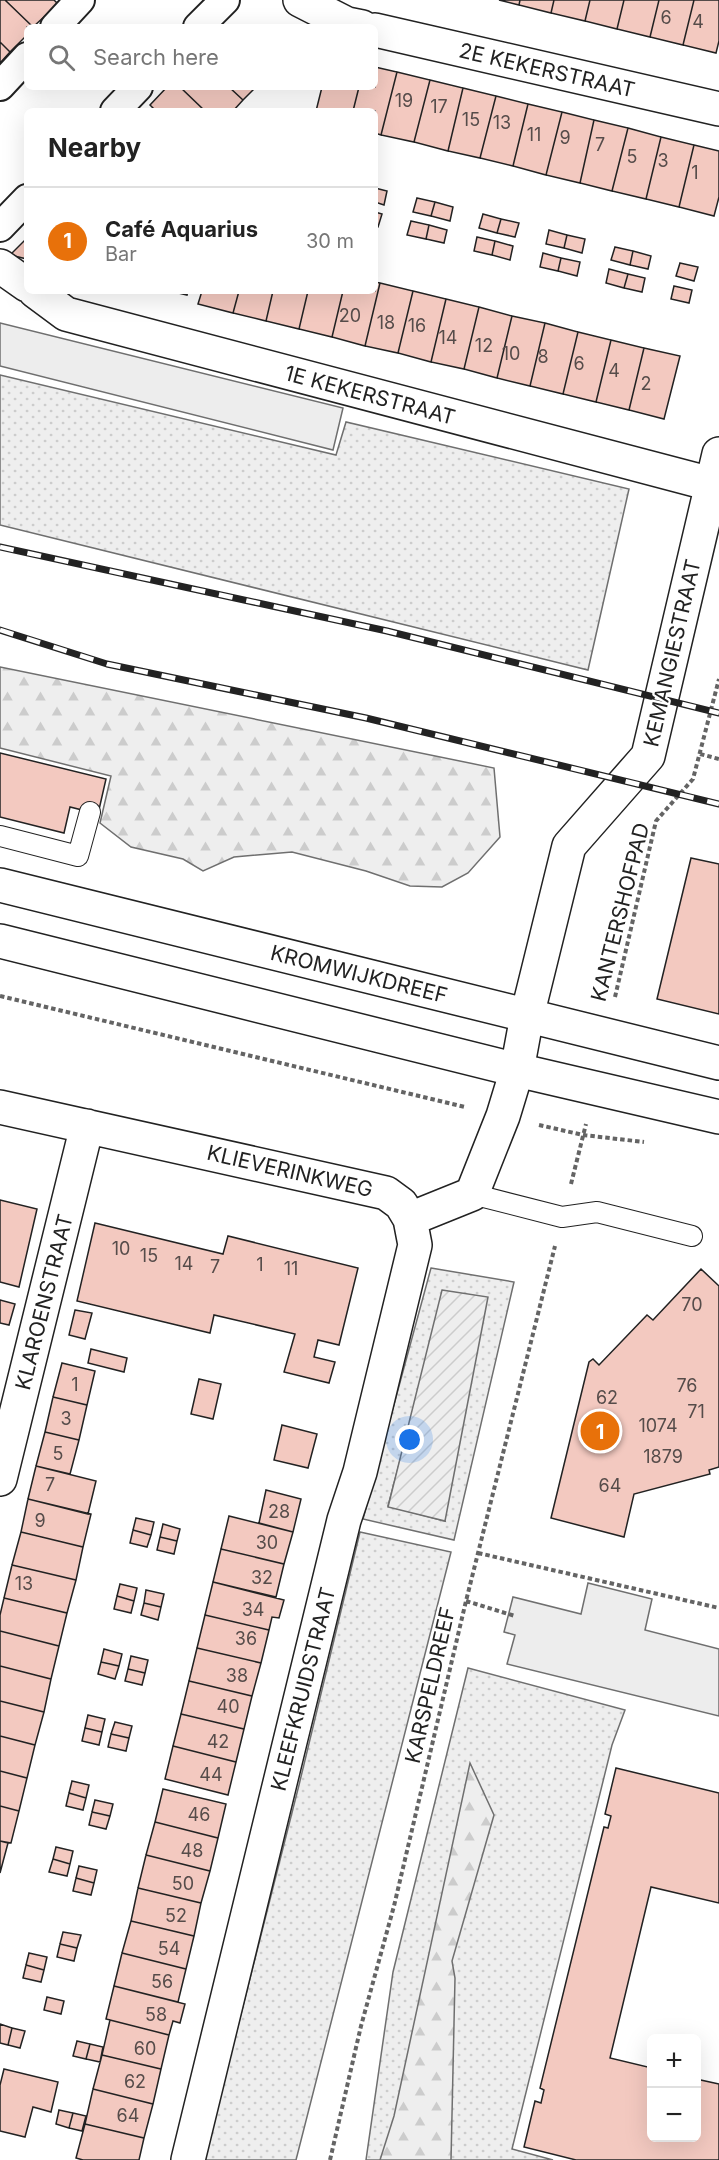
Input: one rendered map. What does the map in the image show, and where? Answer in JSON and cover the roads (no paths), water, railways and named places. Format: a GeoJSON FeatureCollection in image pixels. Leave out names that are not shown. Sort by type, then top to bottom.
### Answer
{"type":"FeatureCollection","features":[{"type":"Feature","properties":{"kind":"street"},"geometry":{"type":"LineString","coordinates":[[58,24],[80,0]]}},
{"type":"Feature","properties":{"kind":"street"},"geometry":{"type":"LineString","coordinates":[[201,24],[225,0]]}},
{"type":"Feature","properties":{"kind":"street"},"geometry":{"type":"LineString","coordinates":[[300,0],[346,24]]}},
{"type":"Feature","properties":{"kind":"street","name":"2E KEKERSTRAAT"},"geometry":{"type":"LineString","coordinates":[[378,31],[719,109]]}},
{"type":"Feature","properties":{"kind":"street"},"geometry":{"type":"LineString","coordinates":[[0,86],[24,60]]}},
{"type":"Feature","properties":{"kind":"street"},"geometry":{"type":"LineString","coordinates":[[118,108],[135,90]]}},
{"type":"Feature","properties":{"kind":"street"},"geometry":{"type":"LineString","coordinates":[[0,227],[24,202]]}},
{"type":"Feature","properties":{"kind":"street"},"geometry":{"type":"LineString","coordinates":[[0,266],[24,283]]}},
{"type":"Feature","properties":{"kind":"street","name":"1E KEKERSTRAAT"},"geometry":{"type":"LineString","coordinates":[[39,294],[66,314],[715,469]]}},
{"type":"Feature","properties":{"kind":"street","name":"KEMANGIESTRAAT"},"geometry":{"type":"LineString","coordinates":[[517,1070],[527,1016],[568,846],[648,756],[715,469]]}},
{"type":"Feature","properties":{"kind":"street","name":"KROMWIJKDREEF"},"geometry":{"type":"LineString","coordinates":[[0,885],[719,1063]]}},
{"type":"Feature","properties":{"kind":"street"},"geometry":{"type":"LineString","coordinates":[[0,941],[517,1070],[719,1117]]}},
{"type":"Feature","properties":{"kind":"street"},"geometry":{"type":"LineString","coordinates":[[410,1219],[472,1194],[503,1116],[517,1070]]}},
{"type":"Feature","properties":{"kind":"street","name":"KLIEVERINKWEG"},"geometry":{"type":"LineString","coordinates":[[0,1107],[386,1193],[401,1204],[410,1219]]}},
{"type":"Feature","properties":{"kind":"street","name":"KLAROENSTRAAT"},"geometry":{"type":"LineString","coordinates":[[0,1479],[87,1126]]}},
{"type":"Feature","properties":{"kind":"street","name":"KLEEFKRUIDSTRAAT"},"geometry":{"type":"LineString","coordinates":[[188,2160],[344,1520],[360,1472],[415,1245],[410,1219]]}},
{"type":"Feature","properties":{"kind":"lane"},"geometry":{"type":"LineString","coordinates":[[0,837],[78,856],[90,812]]}},
{"type":"Feature","properties":{"kind":"lane"},"geometry":{"type":"LineString","coordinates":[[472,1194],[562,1217],[597,1212],[692,1236]]}},
{"type":"Feature","properties":{"kind":"railway"},"geometry":{"type":"LineString","coordinates":[[0,547],[387,631],[719,713]]}},
{"type":"Feature","properties":{"kind":"railway"},"geometry":{"type":"LineString","coordinates":[[0,630],[107,664],[366,718],[719,804]]}},
{"type":"Feature","properties":{"kind":"place","name":"Café Aquarius"},"geometry":{"type":"Point","coordinates":[600,1431]}}]}
